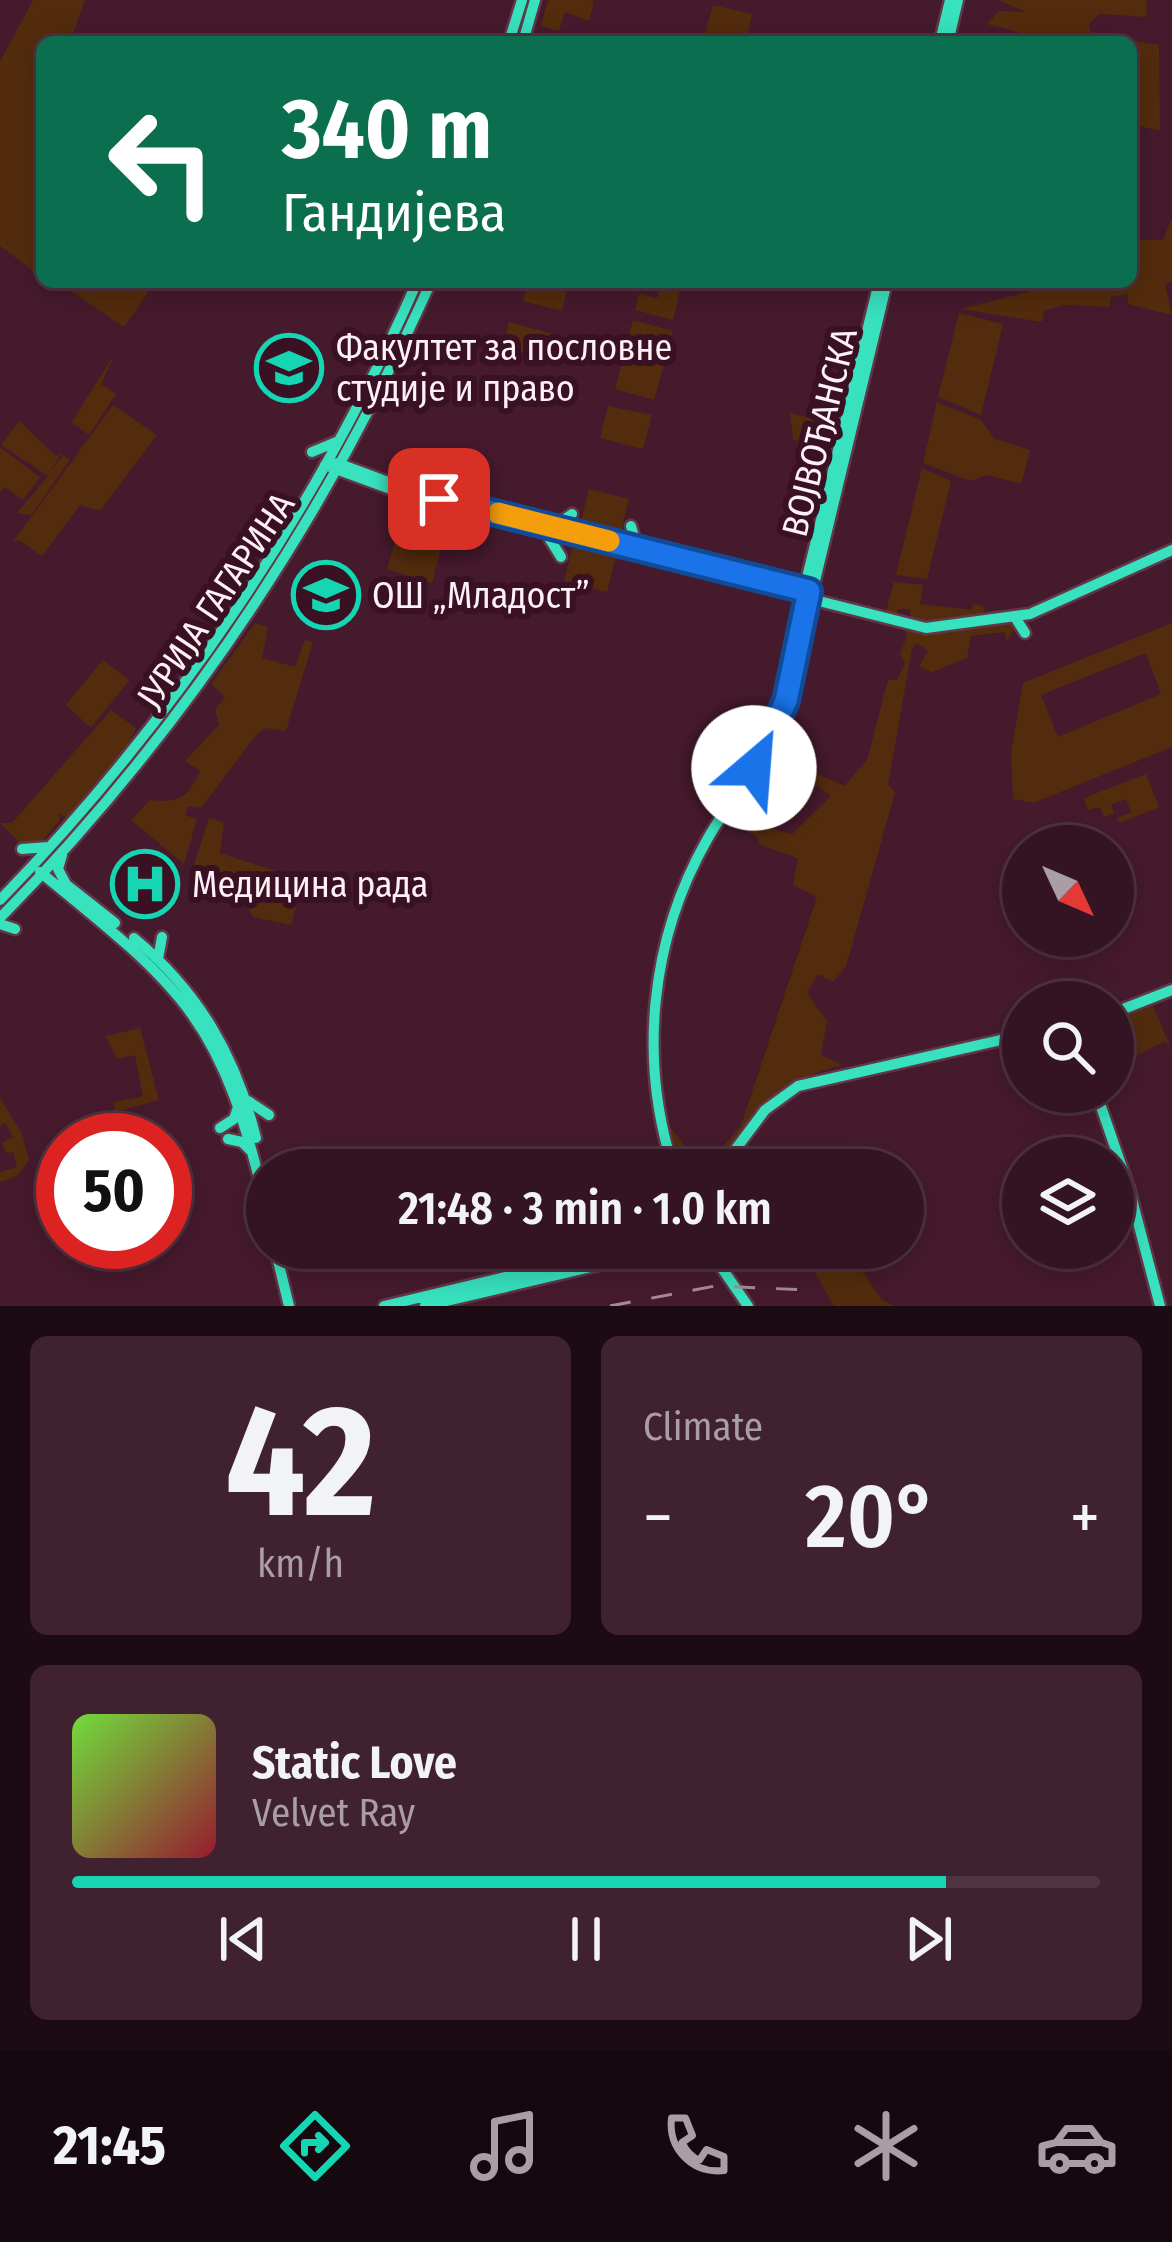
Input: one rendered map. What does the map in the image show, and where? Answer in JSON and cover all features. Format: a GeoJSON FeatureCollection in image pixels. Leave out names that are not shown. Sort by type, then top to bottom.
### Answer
{"type":"FeatureCollection","features":[{"type":"Feature","properties":{"kind":"main road"},"geometry":{"type":"LineString","coordinates":[[511,36],[522,0]]}},
{"type":"Feature","properties":{"kind":"main road"},"geometry":{"type":"LineString","coordinates":[[525,36],[535,0]]}},
{"type":"Feature","properties":{"kind":"main road"},"geometry":{"type":"LineString","coordinates":[[945,36],[954,0]]}},
{"type":"Feature","properties":{"kind":"main road","name":"ЈУРИЈА ГАГАРИНА"},"geometry":{"type":"LineString","coordinates":[[348,437],[414,288]]}},
{"type":"Feature","properties":{"kind":"main road","name":"ЈУРИЈА ГАГАРИНА"},"geometry":{"type":"LineString","coordinates":[[0,921],[23,886],[210,669],[319,489],[428,288]]}},
{"type":"Feature","properties":{"kind":"main road","name":"ВОЈВОЂАНСКА"},"geometry":{"type":"LineString","coordinates":[[667,1149],[653,1040],[667,927],[699,844],[772,723],[882,288]]}},
{"type":"Feature","properties":{"kind":"main road"},"geometry":{"type":"LineString","coordinates":[[348,437],[360,476],[319,489],[310,455],[348,437]]}},
{"type":"Feature","properties":{"kind":"main road"},"geometry":{"type":"LineString","coordinates":[[332,465],[544,528],[928,629],[1030,614],[1172,550]]}},
{"type":"Feature","properties":{"kind":"main road"},"geometry":{"type":"LineString","coordinates":[[544,528],[572,514]]}},
{"type":"Feature","properties":{"kind":"main road"},"geometry":{"type":"LineString","coordinates":[[631,526],[647,554]]}},
{"type":"Feature","properties":{"kind":"main road"},"geometry":{"type":"LineString","coordinates":[[544,528],[558,544],[561,556]]}},
{"type":"Feature","properties":{"kind":"main road"},"geometry":{"type":"LineString","coordinates":[[620,568],[647,554]]}},
{"type":"Feature","properties":{"kind":"main road"},"geometry":{"type":"LineString","coordinates":[[1016,617],[1025,633]]}},
{"type":"Feature","properties":{"kind":"main road"},"geometry":{"type":"LineString","coordinates":[[64,887],[23,886],[20,852],[59,847],[64,887],[177,989],[219,1052],[243,1100],[270,1121],[257,1149]]}},
{"type":"Feature","properties":{"kind":"main road"},"geometry":{"type":"LineString","coordinates":[[40,868],[158,959],[220,1037],[255,1149]]}},
{"type":"Feature","properties":{"kind":"main road","name":"ЈУРИЈА ГАГАРИНА"},"geometry":{"type":"LineString","coordinates":[[0,900],[23,886]]}},
{"type":"Feature","properties":{"kind":"main road"},"geometry":{"type":"LineString","coordinates":[[0,921],[15,929]]}},
{"type":"Feature","properties":{"kind":"main road"},"geometry":{"type":"LineString","coordinates":[[136,940],[160,935],[158,959]]}},
{"type":"Feature","properties":{"kind":"main road"},"geometry":{"type":"LineString","coordinates":[[1134,1001],[1172,986]]}},
{"type":"Feature","properties":{"kind":"main road"},"geometry":{"type":"LineString","coordinates":[[739,1149],[769,1106],[806,1082],[1002,1042]]}},
{"type":"Feature","properties":{"kind":"main road"},"geometry":{"type":"LineString","coordinates":[[243,1100],[224,1133],[252,1149]]}},
{"type":"Feature","properties":{"kind":"main road"},"geometry":{"type":"LineString","coordinates":[[1107,1113],[1135,1186],[1163,1306]]}},
{"type":"Feature","properties":{"kind":"main road"},"geometry":{"type":"LineString","coordinates":[[284,1269],[293,1305]]}},
{"type":"Feature","properties":{"kind":"main road"},"geometry":{"type":"LineString","coordinates":[[425,1306],[549,1269]]}},
{"type":"Feature","properties":{"kind":"main road"},"geometry":{"type":"LineString","coordinates":[[385,1306],[560,1269]]}},
{"type":"Feature","properties":{"kind":"main road"},"geometry":{"type":"LineString","coordinates":[[718,1269],[743,1306]]}},
{"type":"Feature","properties":{"kind":"shaded area"},"geometry":{"type":"Polygon","coordinates":[[[33,0],[85,0],[72,36],[36,36],[36,273],[0,246],[0,62],[33,0]]]}},
{"type":"Feature","properties":{"kind":"shaded area"},"geometry":{"type":"Polygon","coordinates":[[[548,0],[594,1],[589,21],[565,12],[559,31],[541,26],[548,0]]]}},
{"type":"Feature","properties":{"kind":"shaded area"},"geometry":{"type":"Polygon","coordinates":[[[998,0],[1147,0],[1146,17],[1099,14],[1089,24],[1091,33],[1108,36],[1017,36],[1022,33],[987,24],[999,11],[1026,12],[998,0]]]}},
{"type":"Feature","properties":{"kind":"shaded area"},"geometry":{"type":"Polygon","coordinates":[[[713,5],[752,14],[747,36],[705,36],[713,5]]]}},
{"type":"Feature","properties":{"kind":"shaded area"},"geometry":{"type":"Polygon","coordinates":[[[1137,41],[1159,45],[1160,130],[1137,126],[1137,41]]]}},
{"type":"Feature","properties":{"kind":"shaded area"},"geometry":{"type":"Polygon","coordinates":[[[1172,218],[1172,282],[1165,284],[1172,315],[1128,304],[1128,294],[1111,297],[1110,307],[1064,305],[1044,311],[1042,322],[961,309],[1044,288],[1137,288],[1137,240],[1163,240],[1172,218]]]}},
{"type":"Feature","properties":{"kind":"shaded area"},"geometry":{"type":"Polygon","coordinates":[[[69,288],[151,288],[124,327],[69,288]]]}},
{"type":"Feature","properties":{"kind":"shaded area"},"geometry":{"type":"Polygon","coordinates":[[[526,288],[567,288],[562,311],[523,301],[526,288]]]}},
{"type":"Feature","properties":{"kind":"shaded area"},"geometry":{"type":"Polygon","coordinates":[[[660,288],[681,288],[673,320],[635,310],[639,294],[657,298],[660,288]]]}},
{"type":"Feature","properties":{"kind":"shaded area"},"geometry":{"type":"Polygon","coordinates":[[[959,313],[1003,324],[981,415],[938,397],[959,313]]]}},
{"type":"Feature","properties":{"kind":"shaded area"},"geometry":{"type":"Polygon","coordinates":[[[633,320],[673,331],[654,400],[615,389],[633,320]]]}},
{"type":"Feature","properties":{"kind":"shaded area"},"geometry":{"type":"Polygon","coordinates":[[[509,322],[564,337],[558,362],[503,347],[509,322]]]}},
{"type":"Feature","properties":{"kind":"shaded area"},"geometry":{"type":"Polygon","coordinates":[[[115,353],[101,384],[116,394],[89,435],[72,422],[115,353]]]}},
{"type":"Feature","properties":{"kind":"shaded area"},"geometry":{"type":"Polygon","coordinates":[[[937,402],[981,420],[995,439],[1030,450],[1021,484],[987,475],[970,481],[923,463],[937,402]]]}},
{"type":"Feature","properties":{"kind":"shaded area"},"geometry":{"type":"Polygon","coordinates":[[[113,405],[157,435],[100,511],[80,505],[42,556],[19,540],[13,542],[113,405]]]}},
{"type":"Feature","properties":{"kind":"shaded area"},"geometry":{"type":"Polygon","coordinates":[[[608,406],[652,415],[643,449],[600,438],[608,406]]]}},
{"type":"Feature","properties":{"kind":"shaded area"},"geometry":{"type":"Polygon","coordinates":[[[790,413],[837,425],[831,447],[793,440],[790,413]]]}},
{"type":"Feature","properties":{"kind":"shaded area"},"geometry":{"type":"Polygon","coordinates":[[[19,421],[56,456],[62,452],[49,473],[63,455],[70,460],[31,515],[17,513],[48,476],[1,445],[19,421]]]}},
{"type":"Feature","properties":{"kind":"shaded area"},"geometry":{"type":"Polygon","coordinates":[[[0,447],[40,477],[23,500],[5,487],[0,492],[0,447]]]}},
{"type":"Feature","properties":{"kind":"shaded area"},"geometry":{"type":"Polygon","coordinates":[[[922,468],[951,481],[927,579],[896,575],[922,468]]]}},
{"type":"Feature","properties":{"kind":"shaded area"},"geometry":{"type":"Polygon","coordinates":[[[589,489],[629,499],[620,536],[580,525],[589,489]]]}},
{"type":"Feature","properties":{"kind":"shaded area"},"geometry":{"type":"Polygon","coordinates":[[[406,504],[449,517],[432,583],[387,569],[406,504]]]}},
{"type":"Feature","properties":{"kind":"shaded area"},"geometry":{"type":"Polygon","coordinates":[[[573,546],[616,556],[607,592],[564,581],[573,546]]]}},
{"type":"Feature","properties":{"kind":"shaded area"},"geometry":{"type":"Polygon","coordinates":[[[894,582],[923,585],[920,604],[972,610],[973,604],[985,607],[983,616],[943,625],[911,621],[910,609],[898,609],[895,619],[885,615],[894,582]]]}},
{"type":"Feature","properties":{"kind":"shaded area"},"geometry":{"type":"Polygon","coordinates":[[[255,623],[268,627],[262,658],[295,667],[305,640],[313,642],[286,731],[265,728],[257,734],[201,808],[188,806],[185,815],[197,819],[184,864],[131,820],[150,800],[175,799],[191,787],[200,771],[185,761],[219,725],[215,710],[225,697],[211,684],[255,623]]]}},
{"type":"Feature","properties":{"kind":"shaded area"},"geometry":{"type":"Polygon","coordinates":[[[1017,623],[1007,641],[1004,632],[971,636],[967,658],[932,672],[919,666],[928,651],[916,643],[912,649],[888,784],[895,793],[846,966],[833,982],[818,974],[807,993],[827,1021],[821,1055],[842,1065],[781,1092],[728,1149],[721,1149],[741,1125],[817,897],[793,885],[798,858],[758,844],[759,838],[744,830],[747,822],[792,834],[831,796],[811,781],[816,773],[844,786],[867,760],[888,680],[897,680],[905,663],[900,654],[907,636],[904,627],[941,632],[1017,623]]]}},
{"type":"Feature","properties":{"kind":"shaded area"},"geometry":{"type":"Polygon","coordinates":[[[1172,623],[1172,747],[1033,803],[1013,799],[1011,752],[1023,683],[1172,623]],[[1146,653],[1041,695],[1058,737],[1161,694],[1146,653]]]}},
{"type":"Feature","properties":{"kind":"shaded area"},"geometry":{"type":"Polygon","coordinates":[[[103,660],[129,680],[91,728],[66,705],[103,660]]]}},
{"type":"Feature","properties":{"kind":"shaded area"},"geometry":{"type":"Polygon","coordinates":[[[111,710],[136,728],[129,743],[140,735],[71,815],[118,757],[66,818],[58,812],[60,820],[43,840],[24,847],[0,823],[12,823],[111,710]]]}},
{"type":"Feature","properties":{"kind":"shaded area"},"geometry":{"type":"Polygon","coordinates":[[[1146,774],[1159,807],[1120,823],[1117,818],[1131,812],[1126,799],[1111,804],[1114,813],[1104,817],[1100,807],[1088,810],[1084,798],[1146,774]]]}},
{"type":"Feature","properties":{"kind":"shaded area"},"geometry":{"type":"Polygon","coordinates":[[[209,818],[224,823],[220,853],[303,880],[291,925],[253,917],[230,882],[192,871],[209,818]]]}},
{"type":"Feature","properties":{"kind":"shaded area"},"geometry":{"type":"Polygon","coordinates":[[[1152,1004],[1172,1051],[1165,1041],[1134,1057],[1134,1011],[1152,1004]]]}},
{"type":"Feature","properties":{"kind":"shaded area"},"geometry":{"type":"Polygon","coordinates":[[[140,1028],[159,1100],[115,1112],[113,1102],[143,1096],[135,1055],[117,1059],[106,1036],[140,1028]]]}},
{"type":"Feature","properties":{"kind":"shaded area"},"geometry":{"type":"Polygon","coordinates":[[[0,1098],[22,1134],[29,1160],[18,1176],[0,1182],[0,1172],[17,1167],[13,1152],[6,1153],[2,1143],[13,1137],[5,1123],[0,1126],[0,1098]]]}},
{"type":"Feature","properties":{"kind":"shaded area"},"geometry":{"type":"Polygon","coordinates":[[[670,1127],[687,1148],[676,1149],[670,1127]]]}},
{"type":"Feature","properties":{"kind":"shaded area"},"geometry":{"type":"Polygon","coordinates":[[[813,1269],[861,1269],[881,1299],[893,1306],[834,1306],[813,1269]]]}},
{"type":"Feature","properties":{"kind":"railway"},"geometry":{"type":"LineString","coordinates":[[610,1306],[715,1286],[808,1290]]}},
{"type":"Feature","properties":{"kind":"slow traffic"},"geometry":{"type":"LineString","coordinates":[[498,513],[609,541]]}},
{"type":"Feature","properties":{"kind":"place","name":"Факултет за пословне студије и право"},"geometry":{"type":"Point","coordinates":[289,368]}},
{"type":"Feature","properties":{"kind":"place","name":"ОШ „Младост”"},"geometry":{"type":"Point","coordinates":[326,595]}},
{"type":"Feature","properties":{"kind":"place","name":"Медицина рада"},"geometry":{"type":"Point","coordinates":[145,884]}},
{"type":"Feature","properties":{"kind":"route"},"geometry":{"type":"LineString","coordinates":[[439,499],[809,591],[792,683],[772,738],[754,768]]}}]}
